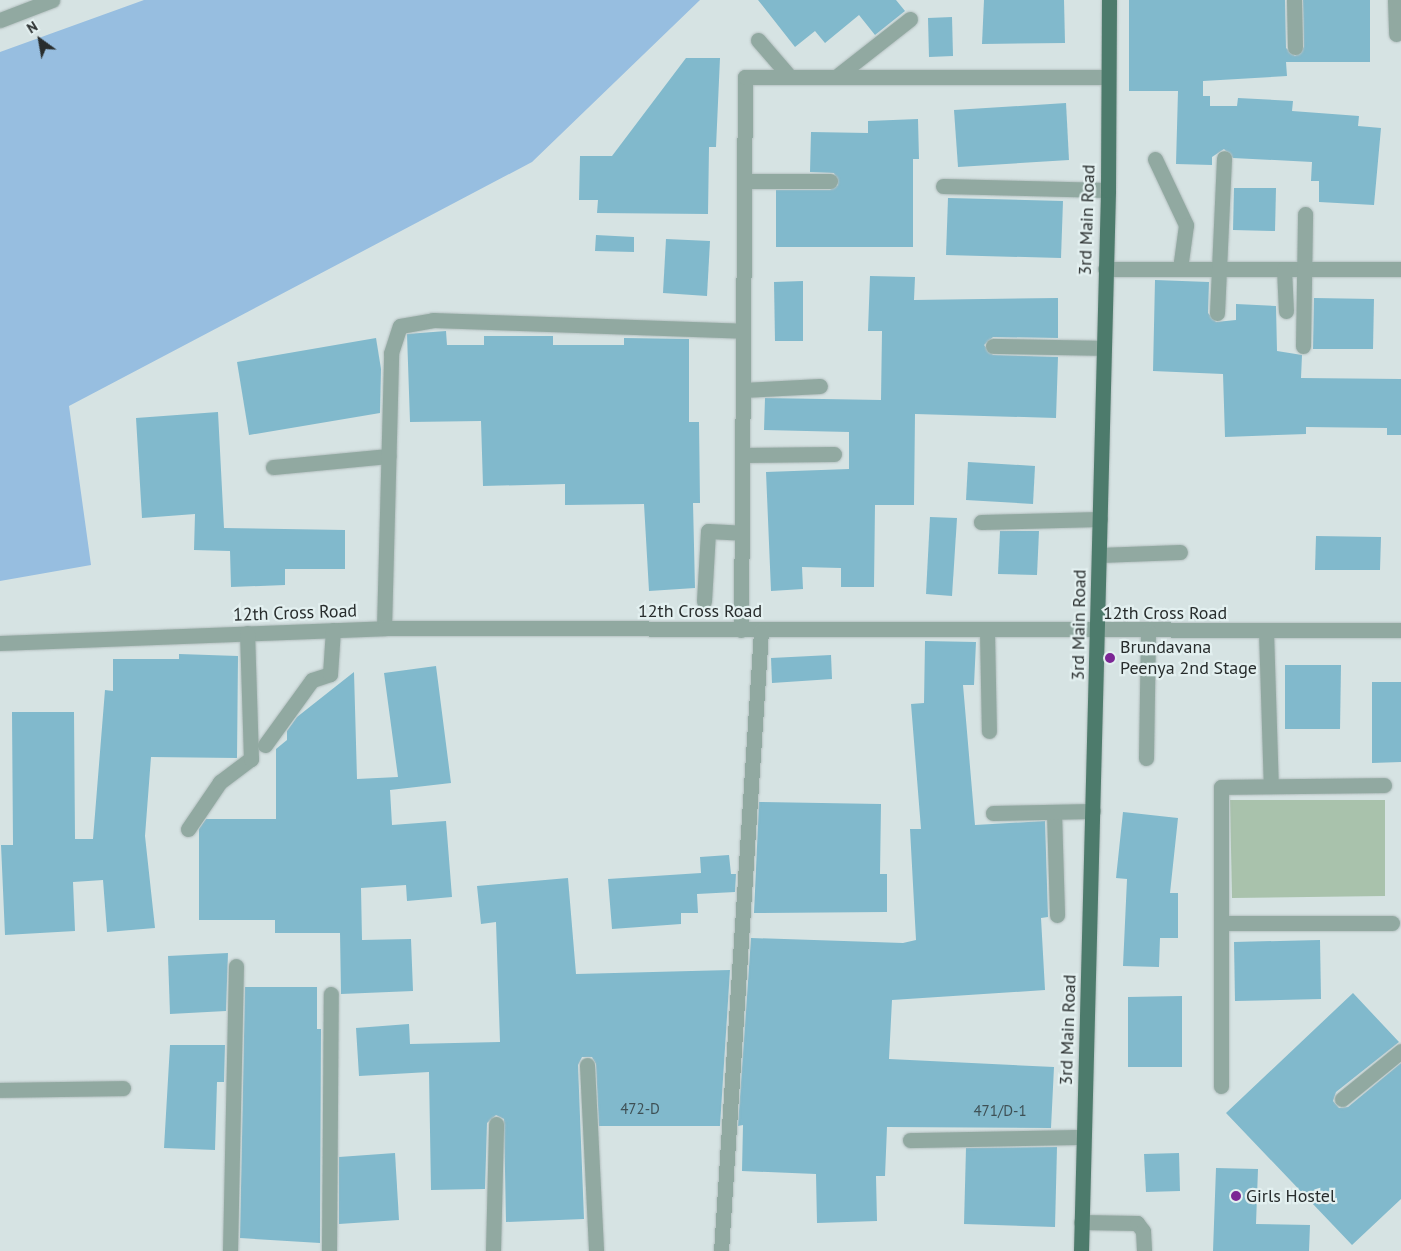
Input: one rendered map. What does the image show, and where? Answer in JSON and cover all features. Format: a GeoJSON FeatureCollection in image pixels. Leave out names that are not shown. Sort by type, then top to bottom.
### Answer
{"type":"FeatureCollection","features":[{"type":"Feature","properties":{"kind":"main road","name":"3rd Main Road"},"geometry":{"type":"LineString","coordinates":[[1080,1251],[1098,632],[1104,269],[1108,190],[1109,0]]}},
{"type":"Feature","properties":{"kind":"street"},"geometry":{"type":"LineString","coordinates":[[0,20],[52,0]]}},
{"type":"Feature","properties":{"kind":"street"},"geometry":{"type":"LineString","coordinates":[[1294,0],[1295,47]]}},
{"type":"Feature","properties":{"kind":"street"},"geometry":{"type":"LineString","coordinates":[[1395,0],[1396,34]]}},
{"type":"Feature","properties":{"kind":"street"},"geometry":{"type":"LineString","coordinates":[[836,77],[910,19]]}},
{"type":"Feature","properties":{"kind":"street"},"geometry":{"type":"LineString","coordinates":[[758,40],[790,77]]}},
{"type":"Feature","properties":{"kind":"street"},"geometry":{"type":"LineString","coordinates":[[741,630],[745,77],[1108,77]]}},
{"type":"Feature","properties":{"kind":"street"},"geometry":{"type":"LineString","coordinates":[[1217,313],[1224,158]]}},
{"type":"Feature","properties":{"kind":"street"},"geometry":{"type":"LineString","coordinates":[[1155,159],[1186,225],[1180,269]]}},
{"type":"Feature","properties":{"kind":"street"},"geometry":{"type":"LineString","coordinates":[[744,181],[830,181]]}},
{"type":"Feature","properties":{"kind":"street"},"geometry":{"type":"LineString","coordinates":[[943,186],[1108,190]]}},
{"type":"Feature","properties":{"kind":"street"},"geometry":{"type":"LineString","coordinates":[[1303,346],[1302,269],[1305,214]]}},
{"type":"Feature","properties":{"kind":"street"},"geometry":{"type":"LineString","coordinates":[[1104,269],[1401,269]]}},
{"type":"Feature","properties":{"kind":"street"},"geometry":{"type":"LineString","coordinates":[[1284,270],[1286,311]]}},
{"type":"Feature","properties":{"kind":"street"},"geometry":{"type":"LineString","coordinates":[[384,628],[392,338],[400,326],[412,320],[743,331]]}},
{"type":"Feature","properties":{"kind":"street"},"geometry":{"type":"LineString","coordinates":[[993,346],[1103,348]]}},
{"type":"Feature","properties":{"kind":"street"},"geometry":{"type":"LineString","coordinates":[[743,390],[820,386]]}},
{"type":"Feature","properties":{"kind":"street"},"geometry":{"type":"LineString","coordinates":[[742,455],[834,454]]}},
{"type":"Feature","properties":{"kind":"street"},"geometry":{"type":"LineString","coordinates":[[273,467],[388,456]]}},
{"type":"Feature","properties":{"kind":"street"},"geometry":{"type":"LineString","coordinates":[[980,522],[1100,519]]}},
{"type":"Feature","properties":{"kind":"street"},"geometry":{"type":"LineString","coordinates":[[704,601],[708,531],[742,533]]}},
{"type":"Feature","properties":{"kind":"street"},"geometry":{"type":"LineString","coordinates":[[1099,555],[1180,552]]}},
{"type":"Feature","properties":{"kind":"street","name":"12th Cross Road"},"geometry":{"type":"LineString","coordinates":[[0,644],[384,628],[987,632],[1401,630]]}},
{"type":"Feature","properties":{"kind":"street"},"geometry":{"type":"LineString","coordinates":[[265,745],[312,680],[330,674],[333,630]]}},
{"type":"Feature","properties":{"kind":"street"},"geometry":{"type":"LineString","coordinates":[[721,1251],[762,630]]}},
{"type":"Feature","properties":{"kind":"street"},"geometry":{"type":"LineString","coordinates":[[1266,630],[1271,786]]}},
{"type":"Feature","properties":{"kind":"street"},"geometry":{"type":"LineString","coordinates":[[987,632],[989,731]]}},
{"type":"Feature","properties":{"kind":"street"},"geometry":{"type":"LineString","coordinates":[[1146,758],[1148,632]]}},
{"type":"Feature","properties":{"kind":"street"},"geometry":{"type":"LineString","coordinates":[[188,829],[220,782],[251,759],[247,634]]}},
{"type":"Feature","properties":{"kind":"street"},"geometry":{"type":"LineString","coordinates":[[1221,1086],[1221,787],[1384,785]]}},
{"type":"Feature","properties":{"kind":"street"},"geometry":{"type":"LineString","coordinates":[[993,813],[1093,811]]}},
{"type":"Feature","properties":{"kind":"street"},"geometry":{"type":"LineString","coordinates":[[1054,812],[1057,915]]}},
{"type":"Feature","properties":{"kind":"street"},"geometry":{"type":"LineString","coordinates":[[1221,923],[1392,923]]}},
{"type":"Feature","properties":{"kind":"street"},"geometry":{"type":"LineString","coordinates":[[230,1251],[236,966]]}},
{"type":"Feature","properties":{"kind":"street"},"geometry":{"type":"LineString","coordinates":[[329,1251],[331,994]]}},
{"type":"Feature","properties":{"kind":"street"},"geometry":{"type":"LineString","coordinates":[[1342,1098],[1401,1051]]}},
{"type":"Feature","properties":{"kind":"street"},"geometry":{"type":"LineString","coordinates":[[587,1065],[596,1251]]}},
{"type":"Feature","properties":{"kind":"street"},"geometry":{"type":"LineString","coordinates":[[0,1090],[123,1088]]}},
{"type":"Feature","properties":{"kind":"street"},"geometry":{"type":"LineString","coordinates":[[493,1251],[496,1124]]}},
{"type":"Feature","properties":{"kind":"street"},"geometry":{"type":"LineString","coordinates":[[910,1140],[1084,1137]]}},
{"type":"Feature","properties":{"kind":"street"},"geometry":{"type":"LineString","coordinates":[[1081,1222],[1137,1223],[1143,1231],[1144,1251]]}},
{"type":"Feature","properties":{"kind":"green space"},"geometry":{"type":"Polygon","coordinates":[[[1230,800],[1385,800],[1385,896],[1232,898],[1230,800]]]}},
{"type":"Feature","properties":{"kind":"water"},"geometry":{"type":"Polygon","coordinates":[[[144,0],[700,0],[532,162],[69,406],[91,565],[0,581],[0,52],[144,0]]]}},
{"type":"Feature","properties":{"kind":"building"},"geometry":{"type":"Polygon","coordinates":[[[758,0],[896,0],[905,11],[875,35],[859,15],[825,43],[815,31],[795,47],[758,0]]]}},
{"type":"Feature","properties":{"kind":"building"},"geometry":{"type":"Polygon","coordinates":[[[984,0],[1064,0],[1065,43],[982,44],[984,0]]]}},
{"type":"Feature","properties":{"kind":"building"},"geometry":{"type":"Polygon","coordinates":[[[1129,0],[1285,0],[1286,48],[1295,56],[1304,47],[1303,0],[1370,0],[1370,62],[1286,62],[1287,76],[1203,81],[1203,96],[1210,96],[1210,106],[1237,106],[1238,98],[1293,101],[1292,111],[1359,116],[1358,126],[1381,128],[1374,205],[1319,202],[1319,181],[1311,181],[1312,162],[1233,158],[1224,149],[1212,157],[1212,165],[1176,164],[1178,91],[1129,91],[1129,0]]]}},
{"type":"Feature","properties":{"kind":"building"},"geometry":{"type":"Polygon","coordinates":[[[952,17],[953,56],[929,57],[928,18],[952,17]]]}},
{"type":"Feature","properties":{"kind":"building"},"geometry":{"type":"Polygon","coordinates":[[[686,58],[720,58],[716,147],[709,147],[708,214],[597,213],[598,200],[579,200],[580,156],[612,156],[686,58]]]}},
{"type":"Feature","properties":{"kind":"building"},"geometry":{"type":"Polygon","coordinates":[[[1066,103],[1069,160],[958,167],[954,110],[1066,103]]]}},
{"type":"Feature","properties":{"kind":"building"},"geometry":{"type":"Polygon","coordinates":[[[918,119],[919,159],[913,159],[913,247],[776,247],[776,190],[830,190],[838,185],[834,173],[810,172],[811,132],[868,133],[868,121],[918,119]]]}},
{"type":"Feature","properties":{"kind":"building"},"geometry":{"type":"Polygon","coordinates":[[[1234,188],[1276,188],[1275,231],[1233,230],[1234,188]]]}},
{"type":"Feature","properties":{"kind":"building"},"geometry":{"type":"Polygon","coordinates":[[[948,198],[1063,201],[1061,258],[946,255],[948,198]]]}},
{"type":"Feature","properties":{"kind":"building"},"geometry":{"type":"Polygon","coordinates":[[[596,235],[634,237],[634,252],[595,251],[596,235]]]}},
{"type":"Feature","properties":{"kind":"building"},"geometry":{"type":"Polygon","coordinates":[[[666,239],[710,241],[707,296],[663,293],[666,239]]]}},
{"type":"Feature","properties":{"kind":"building"},"geometry":{"type":"Polygon","coordinates":[[[870,276],[915,277],[914,300],[1058,298],[1058,338],[993,337],[984,345],[993,355],[1058,357],[1056,418],[915,414],[914,505],[875,505],[874,587],[841,587],[841,568],[802,567],[803,589],[771,591],[766,472],[849,469],[849,432],[764,430],[765,398],[881,400],[882,331],[868,331],[870,276]]]}},
{"type":"Feature","properties":{"kind":"building"},"geometry":{"type":"Polygon","coordinates":[[[1155,280],[1209,282],[1208,313],[1216,322],[1236,320],[1236,304],[1276,306],[1277,351],[1302,355],[1301,378],[1401,379],[1401,435],[1387,435],[1387,428],[1306,427],[1306,434],[1225,437],[1223,374],[1153,371],[1155,280]]]}},
{"type":"Feature","properties":{"kind":"building"},"geometry":{"type":"Polygon","coordinates":[[[803,281],[803,341],[775,341],[774,282],[803,281]]]}},
{"type":"Feature","properties":{"kind":"building"},"geometry":{"type":"Polygon","coordinates":[[[1314,298],[1374,299],[1373,349],[1313,349],[1314,298]]]}},
{"type":"Feature","properties":{"kind":"building"},"geometry":{"type":"Polygon","coordinates":[[[446,331],[447,345],[484,345],[484,336],[553,336],[553,345],[624,345],[624,338],[689,339],[689,422],[699,422],[700,503],[693,503],[695,588],[649,591],[644,504],[565,505],[565,484],[483,486],[481,421],[410,422],[407,334],[446,331]]]}},
{"type":"Feature","properties":{"kind":"building"},"geometry":{"type":"Polygon","coordinates":[[[376,338],[381,369],[380,413],[249,435],[237,362],[376,338]]]}},
{"type":"Feature","properties":{"kind":"building"},"geometry":{"type":"Polygon","coordinates":[[[218,412],[224,528],[345,530],[345,569],[285,569],[285,585],[231,587],[230,551],[194,550],[195,514],[142,518],[136,418],[218,412]]]}},
{"type":"Feature","properties":{"kind":"building"},"geometry":{"type":"Polygon","coordinates":[[[968,462],[1035,466],[1033,504],[966,500],[968,462]]]}},
{"type":"Feature","properties":{"kind":"building"},"geometry":{"type":"Polygon","coordinates":[[[930,517],[957,518],[952,596],[926,594],[930,517]]]}},
{"type":"Feature","properties":{"kind":"building"},"geometry":{"type":"Polygon","coordinates":[[[1000,531],[1039,531],[1037,575],[998,574],[1000,531]]]}},
{"type":"Feature","properties":{"kind":"building"},"geometry":{"type":"Polygon","coordinates":[[[1316,536],[1381,537],[1380,570],[1315,570],[1316,536]]]}},
{"type":"Feature","properties":{"kind":"building"},"geometry":{"type":"Polygon","coordinates":[[[925,641],[976,642],[974,685],[963,685],[975,825],[1045,821],[1048,917],[1041,918],[1045,990],[892,1000],[889,1059],[1054,1067],[1051,1128],[887,1127],[885,1176],[876,1176],[877,1221],[817,1223],[816,1174],[742,1171],[743,1125],[738,1126],[751,938],[903,943],[916,940],[910,829],[921,829],[911,704],[924,703],[925,641]]]}},
{"type":"Feature","properties":{"kind":"building"},"geometry":{"type":"Polygon","coordinates":[[[179,654],[238,656],[237,758],[151,757],[145,836],[155,928],[107,932],[103,880],[73,882],[75,931],[5,935],[1,845],[13,845],[12,712],[74,712],[75,839],[93,839],[105,690],[113,691],[113,659],[179,659],[179,654]]]}},
{"type":"Feature","properties":{"kind":"building"},"geometry":{"type":"Polygon","coordinates":[[[831,655],[832,679],[772,683],[771,658],[831,655]]]}},
{"type":"Feature","properties":{"kind":"building"},"geometry":{"type":"Polygon","coordinates":[[[1285,665],[1341,665],[1340,729],[1285,729],[1285,665]]]}},
{"type":"Feature","properties":{"kind":"building"},"geometry":{"type":"Polygon","coordinates":[[[436,666],[451,783],[390,790],[392,825],[446,821],[452,897],[407,901],[406,885],[361,888],[362,940],[411,939],[413,991],[341,994],[340,933],[275,933],[275,920],[199,920],[199,829],[206,819],[276,819],[276,749],[287,740],[287,731],[297,717],[354,672],[357,779],[398,777],[384,673],[436,666]]]}},
{"type":"Feature","properties":{"kind":"building"},"geometry":{"type":"Polygon","coordinates":[[[1372,682],[1401,682],[1401,762],[1372,763],[1372,682]]]}},
{"type":"Feature","properties":{"kind":"building"},"geometry":{"type":"Polygon","coordinates":[[[759,802],[881,804],[880,874],[887,874],[887,912],[754,913],[759,802]]]}},
{"type":"Feature","properties":{"kind":"building"},"geometry":{"type":"Polygon","coordinates":[[[1123,812],[1178,818],[1170,893],[1178,893],[1178,938],[1160,938],[1159,967],[1123,966],[1127,879],[1116,878],[1123,812]]]}},
{"type":"Feature","properties":{"kind":"building"},"geometry":{"type":"Polygon","coordinates":[[[729,855],[731,874],[736,874],[735,892],[697,894],[698,913],[681,913],[681,924],[612,929],[608,879],[701,873],[700,857],[729,855]]]}},
{"type":"Feature","properties":{"kind":"building"},"geometry":{"type":"Polygon","coordinates":[[[568,878],[576,974],[730,970],[720,1126],[599,1126],[596,1064],[592,1057],[582,1057],[578,1065],[584,1219],[506,1222],[504,1119],[496,1115],[487,1123],[485,1189],[431,1190],[429,1072],[359,1076],[356,1028],[409,1024],[410,1044],[500,1042],[496,922],[481,924],[477,886],[568,878]]]}},
{"type":"Feature","properties":{"kind":"building"},"geometry":{"type":"Polygon","coordinates":[[[1320,940],[1321,999],[1235,1001],[1234,942],[1320,940]]]}},
{"type":"Feature","properties":{"kind":"building"},"geometry":{"type":"Polygon","coordinates":[[[228,953],[226,1011],[170,1014],[168,956],[228,953]]]}},
{"type":"Feature","properties":{"kind":"building"},"geometry":{"type":"Polygon","coordinates":[[[245,987],[317,987],[317,1029],[321,1029],[320,1243],[240,1238],[245,987]]]}},
{"type":"Feature","properties":{"kind":"building"},"geometry":{"type":"Polygon","coordinates":[[[1353,993],[1399,1042],[1336,1092],[1333,1101],[1339,1108],[1348,1107],[1401,1063],[1401,1199],[1352,1245],[1226,1113],[1353,993]]]}},
{"type":"Feature","properties":{"kind":"building"},"geometry":{"type":"Polygon","coordinates":[[[1182,996],[1182,1067],[1128,1067],[1128,997],[1182,996]]]}},
{"type":"Feature","properties":{"kind":"building"},"geometry":{"type":"Polygon","coordinates":[[[170,1045],[225,1045],[224,1082],[217,1082],[215,1150],[164,1148],[170,1045]]]}},
{"type":"Feature","properties":{"kind":"building"},"geometry":{"type":"Polygon","coordinates":[[[1057,1147],[1055,1227],[964,1224],[966,1148],[1057,1147]]]}},
{"type":"Feature","properties":{"kind":"building"},"geometry":{"type":"Polygon","coordinates":[[[395,1153],[399,1220],[339,1224],[339,1157],[395,1153]]]}},
{"type":"Feature","properties":{"kind":"building"},"geometry":{"type":"Polygon","coordinates":[[[1179,1153],[1180,1191],[1146,1192],[1144,1154],[1179,1153]]]}},
{"type":"Feature","properties":{"kind":"building","name":"Girls Hostel"},"geometry":{"type":"Polygon","coordinates":[[[1216,1168],[1258,1169],[1256,1224],[1310,1225],[1309,1251],[1213,1251],[1216,1168]]]}},
{"type":"Feature","properties":{"kind":"place","name":"Brundavana Peenya 2nd Stage"},"geometry":{"type":"Point","coordinates":[1110,658]}},
{"type":"Feature","properties":{"kind":"place","name":"Girls Hostel"},"geometry":{"type":"Point","coordinates":[1236,1196]}}]}
